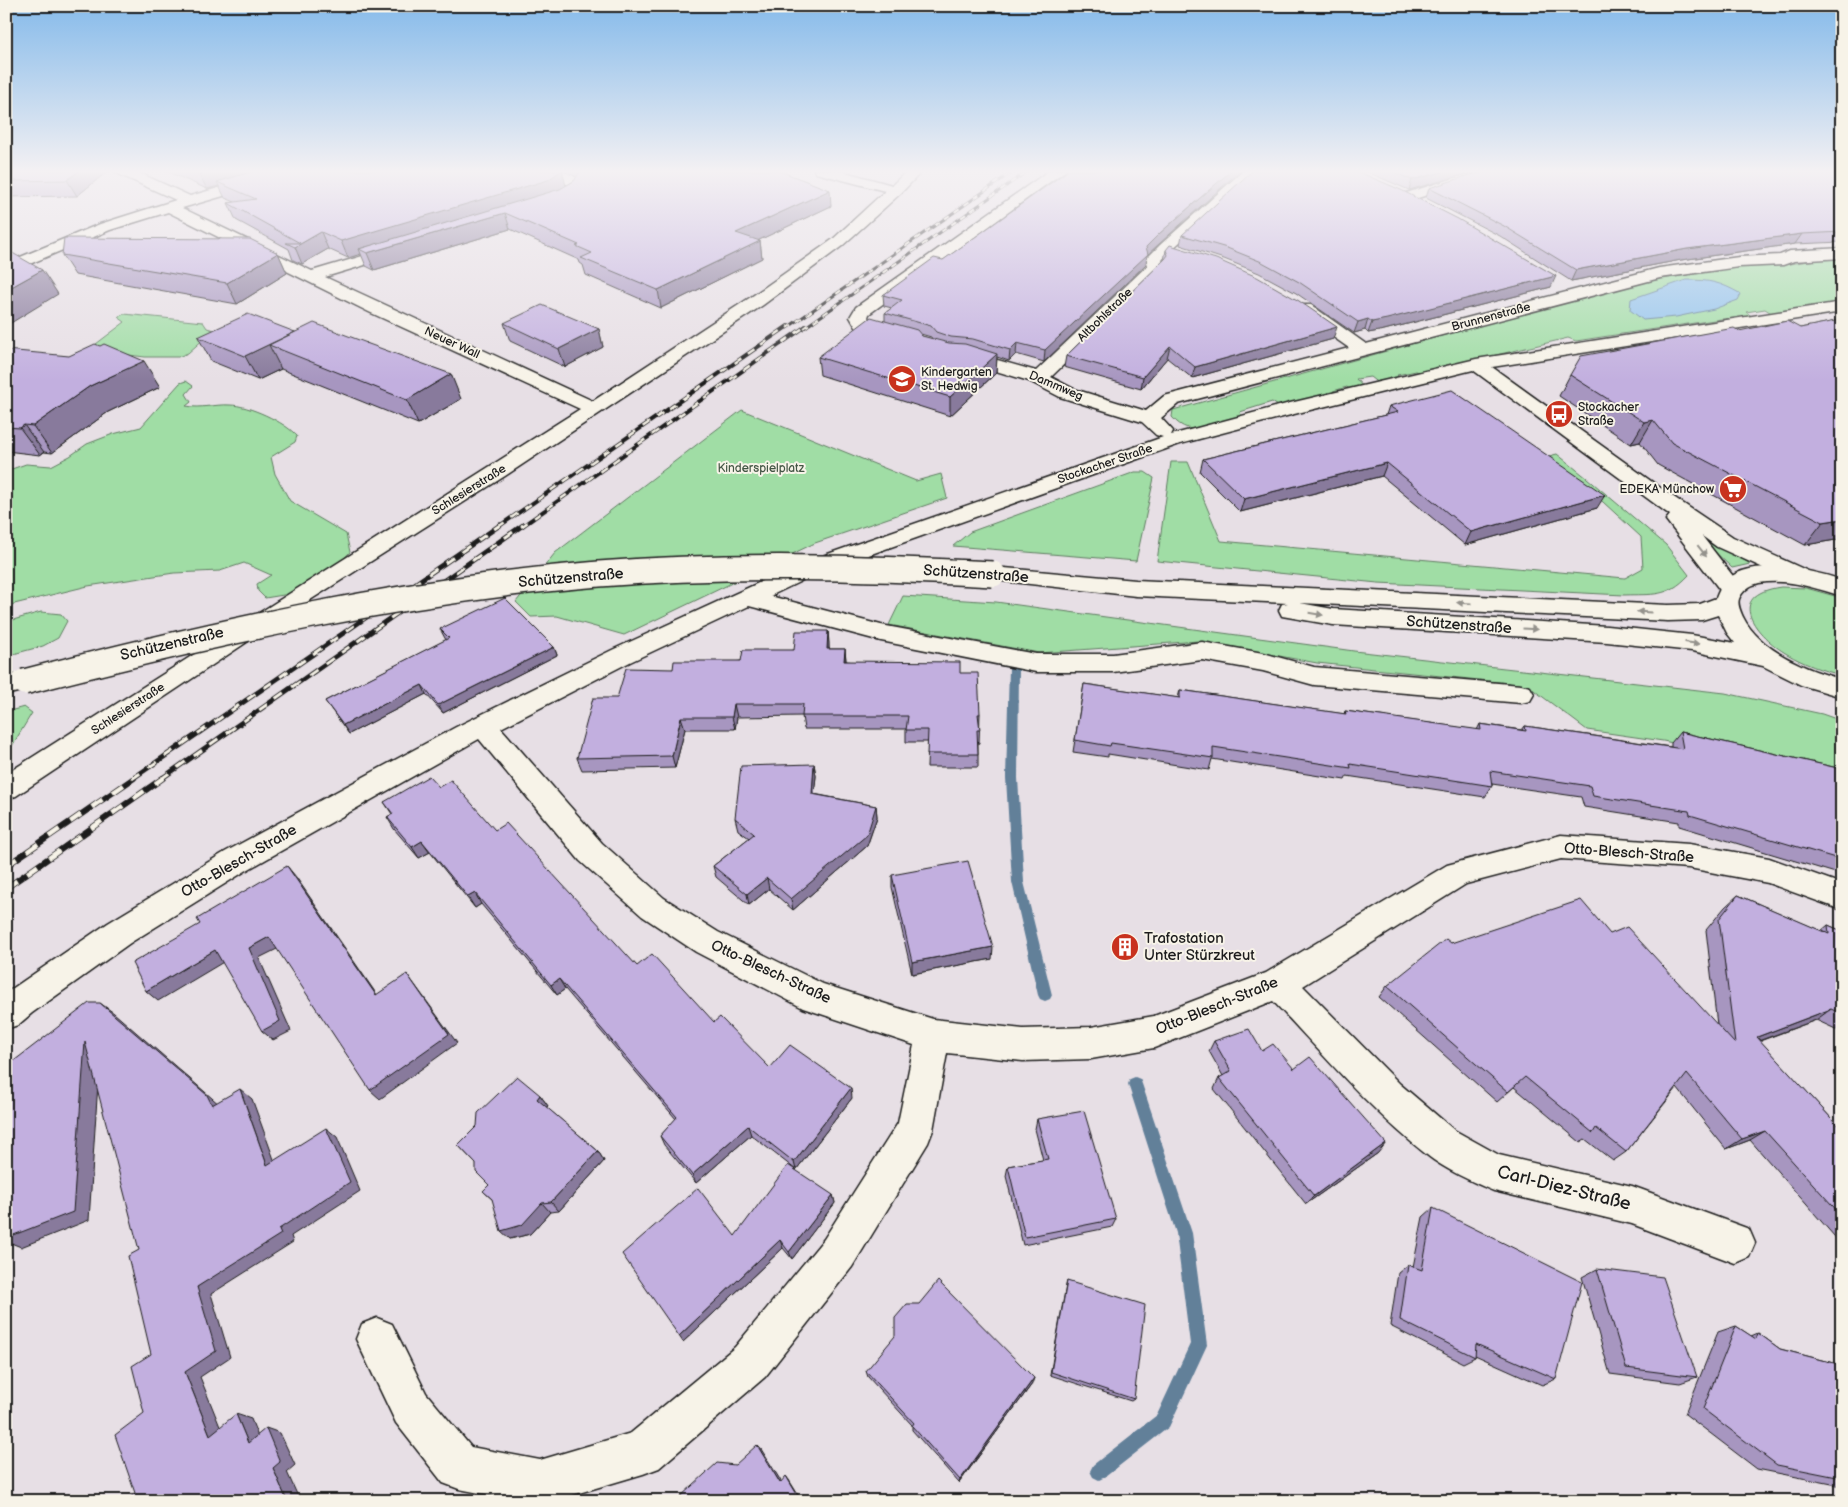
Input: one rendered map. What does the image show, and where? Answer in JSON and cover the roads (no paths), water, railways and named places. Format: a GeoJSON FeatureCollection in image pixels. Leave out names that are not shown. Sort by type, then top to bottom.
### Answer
{"type":"FeatureCollection","features":[{"type":"Feature","properties":{"kind":"street"},"geometry":{"type":"LineString","coordinates":[[6,269],[70,240]]}},
{"type":"Feature","properties":{"kind":"street","name":"Neuer Wall"},"geometry":{"type":"LineString","coordinates":[[238,240],[375,308],[595,408]]}},
{"type":"Feature","properties":{"kind":"street","name":"Schlesierstraße"},"geometry":{"type":"LineString","coordinates":[[6,788],[595,408],[780,285],[840,240]]}},
{"type":"Feature","properties":{"kind":"street"},"geometry":{"type":"LineString","coordinates":[[912,340],[863,325],[859,317],[862,311],[961,240]]}},
{"type":"Feature","properties":{"kind":"street","name":"Altbohlstraße"},"geometry":{"type":"LineString","coordinates":[[1040,378],[1156,266],[1154,259],[1174,240]]}},
{"type":"Feature","properties":{"kind":"street"},"geometry":{"type":"LineString","coordinates":[[311,276],[411,247]]}},
{"type":"Feature","properties":{"kind":"street"},"geometry":{"type":"LineString","coordinates":[[1165,248],[1182,253]]}},
{"type":"Feature","properties":{"kind":"street","name":"Brunnenstraße"},"geometry":{"type":"LineString","coordinates":[[1149,418],[1172,400],[1659,273],[1739,262],[1783,260],[1790,256],[1842,253]]}},
{"type":"Feature","properties":{"kind":"street"},"geometry":{"type":"LineString","coordinates":[[1561,283],[1577,294]]}},
{"type":"Feature","properties":{"kind":"street"},"geometry":{"type":"LineString","coordinates":[[1294,302],[1364,351]]}},
{"type":"Feature","properties":{"kind":"street","name":"Stockacher Straße"},"geometry":{"type":"LineString","coordinates":[[745,597],[810,568],[1173,440],[1297,407],[1476,364],[1842,307]]}},
{"type":"Feature","properties":{"kind":"street","name":"Dammweg"},"geometry":{"type":"LineString","coordinates":[[948,355],[966,356],[1040,378],[1067,393],[1149,418],[1173,440]]}},
{"type":"Feature","properties":{"kind":"street"},"geometry":{"type":"LineString","coordinates":[[1476,364],[1660,499],[1725,542],[1800,576],[1842,588]]}},
{"type":"Feature","properties":{"kind":"street"},"geometry":{"type":"LineString","coordinates":[[1660,499],[1728,596],[1731,621],[1747,641],[1772,659],[1804,676],[1842,688]]}},
{"type":"Feature","properties":{"kind":"street","name":"Schützenstraße"},"geometry":{"type":"LineString","coordinates":[[15,684],[190,639],[408,597],[538,580],[681,569],[756,566],[855,567],[993,574],[1147,588],[1668,613],[1702,612],[1728,596],[1747,579],[1762,576],[1800,576]]}},
{"type":"Feature","properties":{"kind":"street","name":"Schützenstraße"},"geometry":{"type":"LineString","coordinates":[[1147,588],[1334,616],[1607,634],[1692,643],[1772,659]]}},
{"type":"Feature","properties":{"kind":"street"},"geometry":{"type":"LineString","coordinates":[[745,597],[881,633],[1036,663],[1113,663],[1202,651],[1263,662],[1314,676],[1521,694]]}},
{"type":"Feature","properties":{"kind":"street","name":"Otto-Blesch-Straße"},"geometry":{"type":"LineString","coordinates":[[6,1014],[20,1002],[119,933],[236,861],[483,726],[621,656],[745,597]]}},
{"type":"Feature","properties":{"kind":"street","name":"Otto-Blesch-Straße"},"geometry":{"type":"LineString","coordinates":[[483,726],[592,852],[653,907],[707,942],[815,996],[934,1035],[1023,1045],[1091,1043],[1154,1032],[1278,984],[1458,874],[1561,847],[1689,856],[1769,871],[1842,897]]}},
{"type":"Feature","properties":{"kind":"street","name":"Carl-Diez-Straße"},"geometry":{"type":"LineString","coordinates":[[1278,984],[1387,1096],[1441,1143],[1494,1172],[1632,1205],[1736,1243]]}},
{"type":"Feature","properties":{"kind":"street"},"geometry":{"type":"LineString","coordinates":[[377,1339],[411,1408],[459,1467],[540,1482],[643,1452],[750,1362],[838,1253],[915,1130],[934,1035]]}},
{"type":"Feature","properties":{"kind":"water"},"geometry":{"type":"Polygon","coordinates":[[[1686,280],[1715,282],[1741,294],[1738,300],[1714,309],[1676,317],[1643,320],[1630,310],[1631,299],[1686,280]]]}},
{"type":"Feature","properties":{"kind":"waterway"},"geometry":{"type":"LineString","coordinates":[[1014,668],[1012,778],[1018,882],[1045,995]]}},
{"type":"Feature","properties":{"kind":"waterway"},"geometry":{"type":"LineString","coordinates":[[1099,1471],[1163,1421],[1199,1345],[1184,1233],[1135,1084]]}},
{"type":"Feature","properties":{"kind":"railway"},"geometry":{"type":"LineString","coordinates":[[787,328],[914,240]]}},
{"type":"Feature","properties":{"kind":"railway"},"geometry":{"type":"LineString","coordinates":[[804,328],[929,240]]}},
{"type":"Feature","properties":{"kind":"railway"},"geometry":{"type":"LineString","coordinates":[[498,527],[788,326]]}},
{"type":"Feature","properties":{"kind":"railway"},"geometry":{"type":"LineString","coordinates":[[521,527],[806,326]]}},
{"type":"Feature","properties":{"kind":"railway"},"geometry":{"type":"LineString","coordinates":[[132,779],[500,525]]}},
{"type":"Feature","properties":{"kind":"railway"},"geometry":{"type":"LineString","coordinates":[[161,779],[523,525]]}},
{"type":"Feature","properties":{"kind":"railway"},"geometry":{"type":"LineString","coordinates":[[6,866],[134,778]]}},
{"type":"Feature","properties":{"kind":"railway"},"geometry":{"type":"LineString","coordinates":[[6,888],[163,778]]}},
{"type":"Feature","properties":{"kind":"place","name":"Kindergarten St. Hedwig"},"geometry":{"type":"Point","coordinates":[902,379]}},
{"type":"Feature","properties":{"kind":"place","name":"Stockacher Straße"},"geometry":{"type":"Point","coordinates":[1559,414]}},
{"type":"Feature","properties":{"kind":"place","name":"EDEKA Münchow"},"geometry":{"type":"Point","coordinates":[1733,489]}},
{"type":"Feature","properties":{"kind":"place","name":"Trafostation Unter Stürzkreut"},"geometry":{"type":"Point","coordinates":[1125,947]}},
{"type":"Feature","properties":{"kind":"park label","name":"Kinderspielplatz"},"geometry":{"type":"Point","coordinates":[761,468]}}]}
